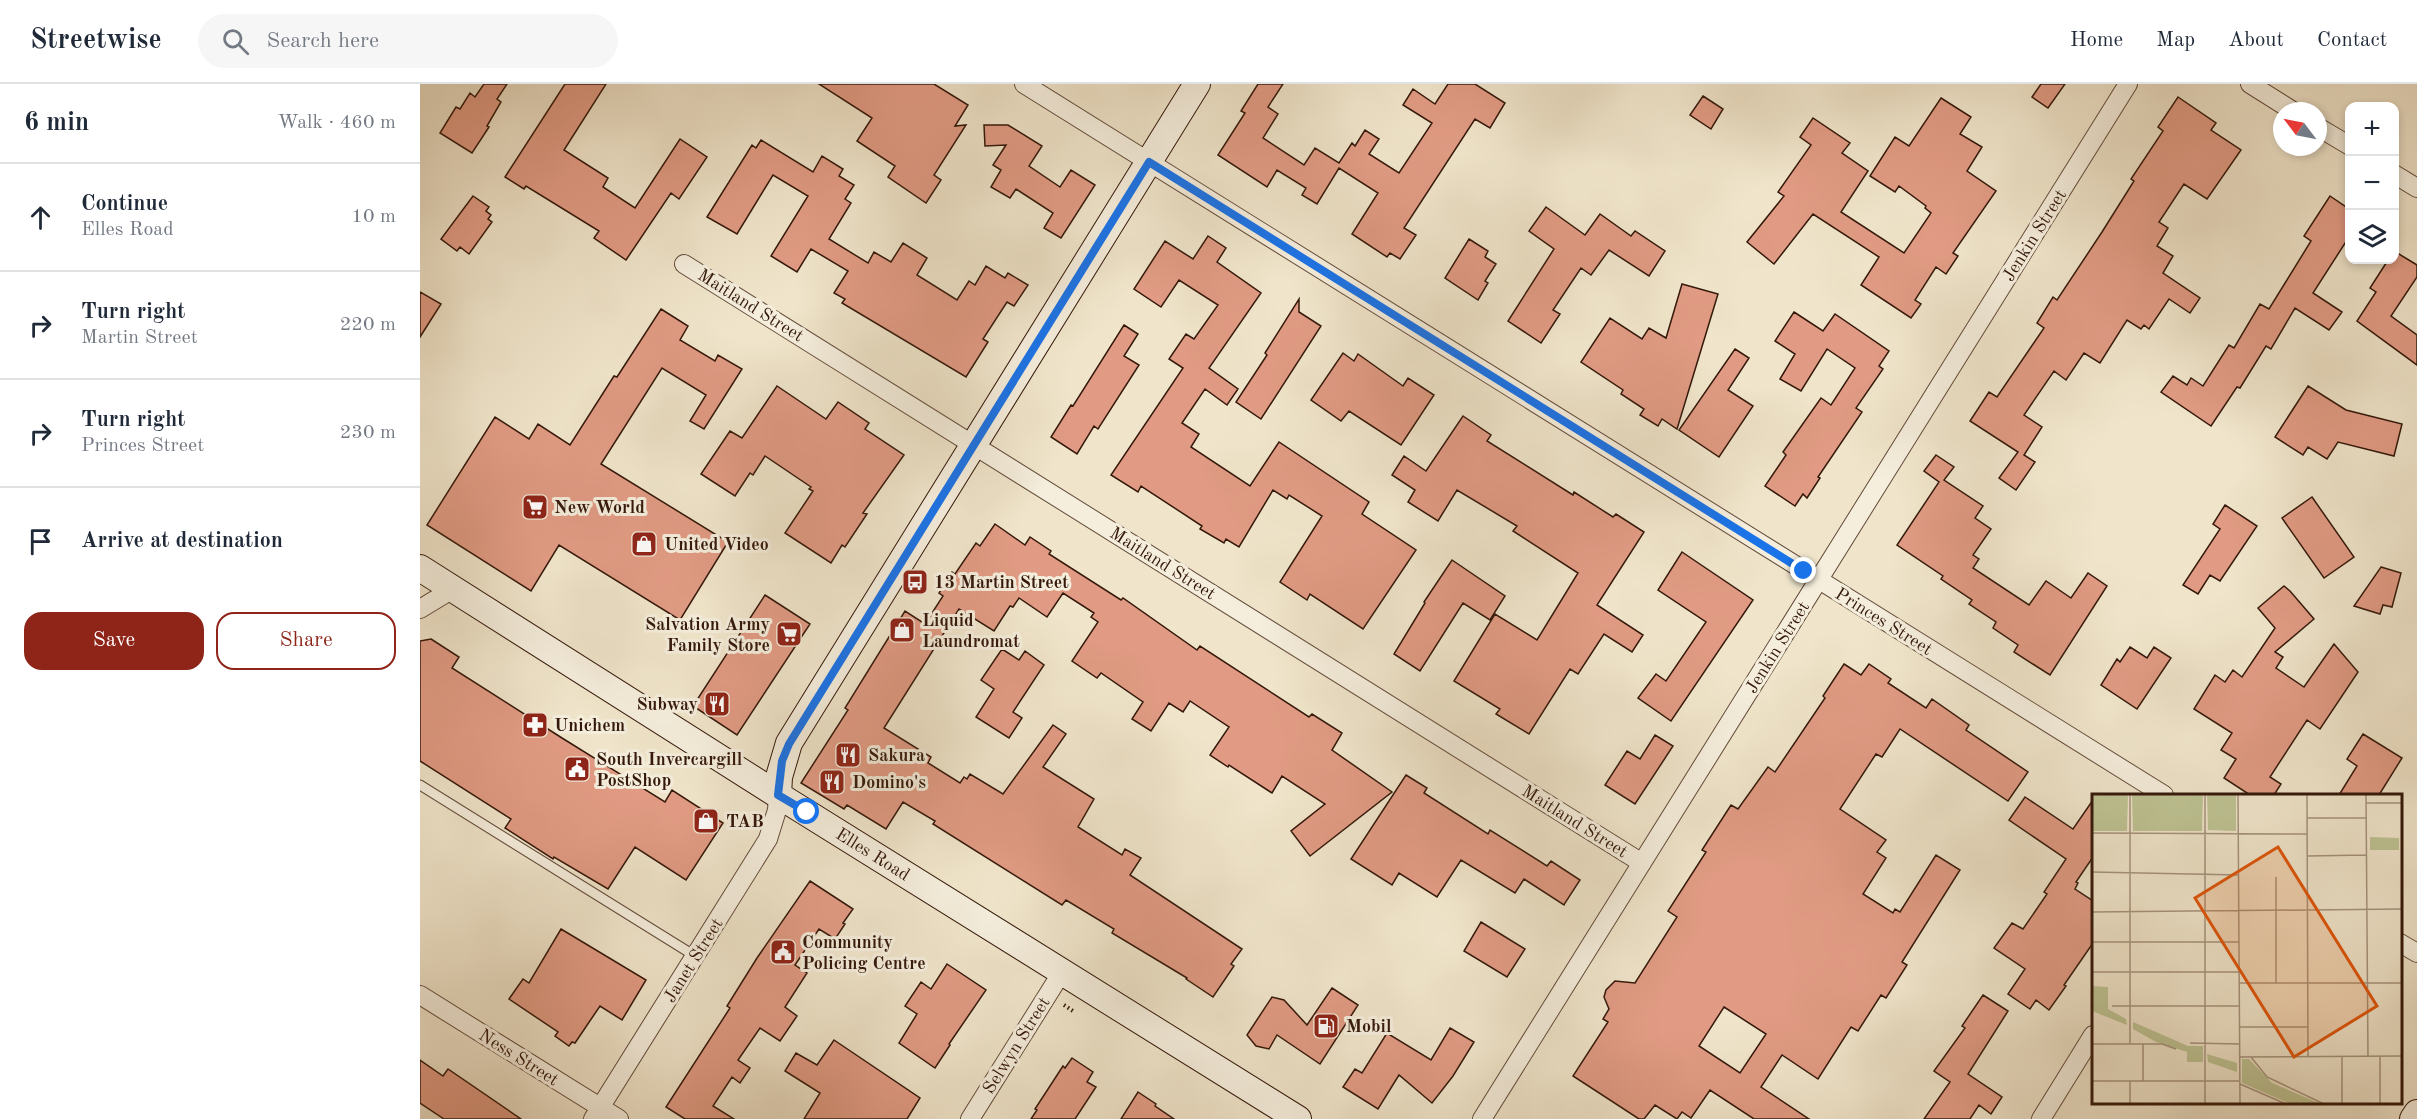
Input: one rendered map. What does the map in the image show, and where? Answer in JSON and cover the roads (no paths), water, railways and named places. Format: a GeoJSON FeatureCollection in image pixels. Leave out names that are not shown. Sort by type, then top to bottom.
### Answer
{"type":"FeatureCollection","features":[{"type":"Feature","properties":{"kind":"main road"},"geometry":{"type":"LineString","coordinates":[[778,795],[782,761],[789,744],[1197,84]]}},
{"type":"Feature","properties":{"kind":"main road","name":"Elles Road"},"geometry":{"type":"LineString","coordinates":[[420,568],[778,795],[1298,1119]]}},
{"type":"Feature","properties":{"kind":"main road"},"geometry":{"type":"LineString","coordinates":[[2414,1119],[2417,1113]]}},
{"type":"Feature","properties":{"kind":"street","name":"Princes Street"},"geometry":{"type":"LineString","coordinates":[[1024,84],[2162,794]]}},
{"type":"Feature","properties":{"kind":"street","name":"Jenkin Street"},"geometry":{"type":"LineString","coordinates":[[1482,1119],[2128,84]]}},
{"type":"Feature","properties":{"kind":"street"},"geometry":{"type":"LineString","coordinates":[[2250,84],[2279,102]]}},
{"type":"Feature","properties":{"kind":"street"},"geometry":{"type":"LineString","coordinates":[[2327,133],[2345,144]]}},
{"type":"Feature","properties":{"kind":"street"},"geometry":{"type":"LineString","coordinates":[[2399,177],[2417,188]]}},
{"type":"Feature","properties":{"kind":"street","name":"Maitland Street"},"geometry":{"type":"LineString","coordinates":[[684,264],[1642,863]]}},
{"type":"Feature","properties":{"kind":"street"},"geometry":{"type":"LineString","coordinates":[[420,609],[453,589]]}},
{"type":"Feature","properties":{"kind":"street","name":"Janet Street"},"geometry":{"type":"LineString","coordinates":[[597,1113],[768,839],[777,810],[778,795]]}},
{"type":"Feature","properties":{"kind":"street"},"geometry":{"type":"LineString","coordinates":[[2402,944],[2417,953]]}},
{"type":"Feature","properties":{"kind":"street","name":"Selwyn Street"},"geometry":{"type":"LineString","coordinates":[[970,1119],[1062,972]]}},
{"type":"Feature","properties":{"kind":"street","name":"Ness Street"},"geometry":{"type":"LineString","coordinates":[[420,995],[597,1113],[619,1119]]}},
{"type":"Feature","properties":{"kind":"street"},"geometry":{"type":"LineString","coordinates":[[2041,1119],[2092,1037]]}},
{"type":"Feature","properties":{"kind":"lane"},"geometry":{"type":"LineString","coordinates":[[420,785],[695,956]]}},
{"type":"Feature","properties":{"kind":"place","name":"New World"},"geometry":{"type":"Point","coordinates":[535,507]}},
{"type":"Feature","properties":{"kind":"place","name":"United Video"},"geometry":{"type":"Point","coordinates":[644,544]}},
{"type":"Feature","properties":{"kind":"place","name":"13 Martin Street"},"geometry":{"type":"Point","coordinates":[915,582]}},
{"type":"Feature","properties":{"kind":"place","name":"Liquid Laundromat"},"geometry":{"type":"Point","coordinates":[902,630]}},
{"type":"Feature","properties":{"kind":"place","name":"Salvation Army Family Store"},"geometry":{"type":"Point","coordinates":[789,634]}},
{"type":"Feature","properties":{"kind":"place","name":"Subway"},"geometry":{"type":"Point","coordinates":[717,704]}},
{"type":"Feature","properties":{"kind":"place","name":"Unichem"},"geometry":{"type":"Point","coordinates":[535,725]}},
{"type":"Feature","properties":{"kind":"place","name":"Sakura"},"geometry":{"type":"Point","coordinates":[848,755]}},
{"type":"Feature","properties":{"kind":"place","name":"South Invercargill PostShop"},"geometry":{"type":"Point","coordinates":[577,769]}},
{"type":"Feature","properties":{"kind":"place","name":"Domino's"},"geometry":{"type":"Point","coordinates":[832,782]}},
{"type":"Feature","properties":{"kind":"place","name":"TAB"},"geometry":{"type":"Point","coordinates":[706,821]}},
{"type":"Feature","properties":{"kind":"place","name":"Community Policing Centre"},"geometry":{"type":"Point","coordinates":[783,952]}},
{"type":"Feature","properties":{"kind":"place","name":"Mobil"},"geometry":{"type":"Point","coordinates":[1326,1026]}}]}
